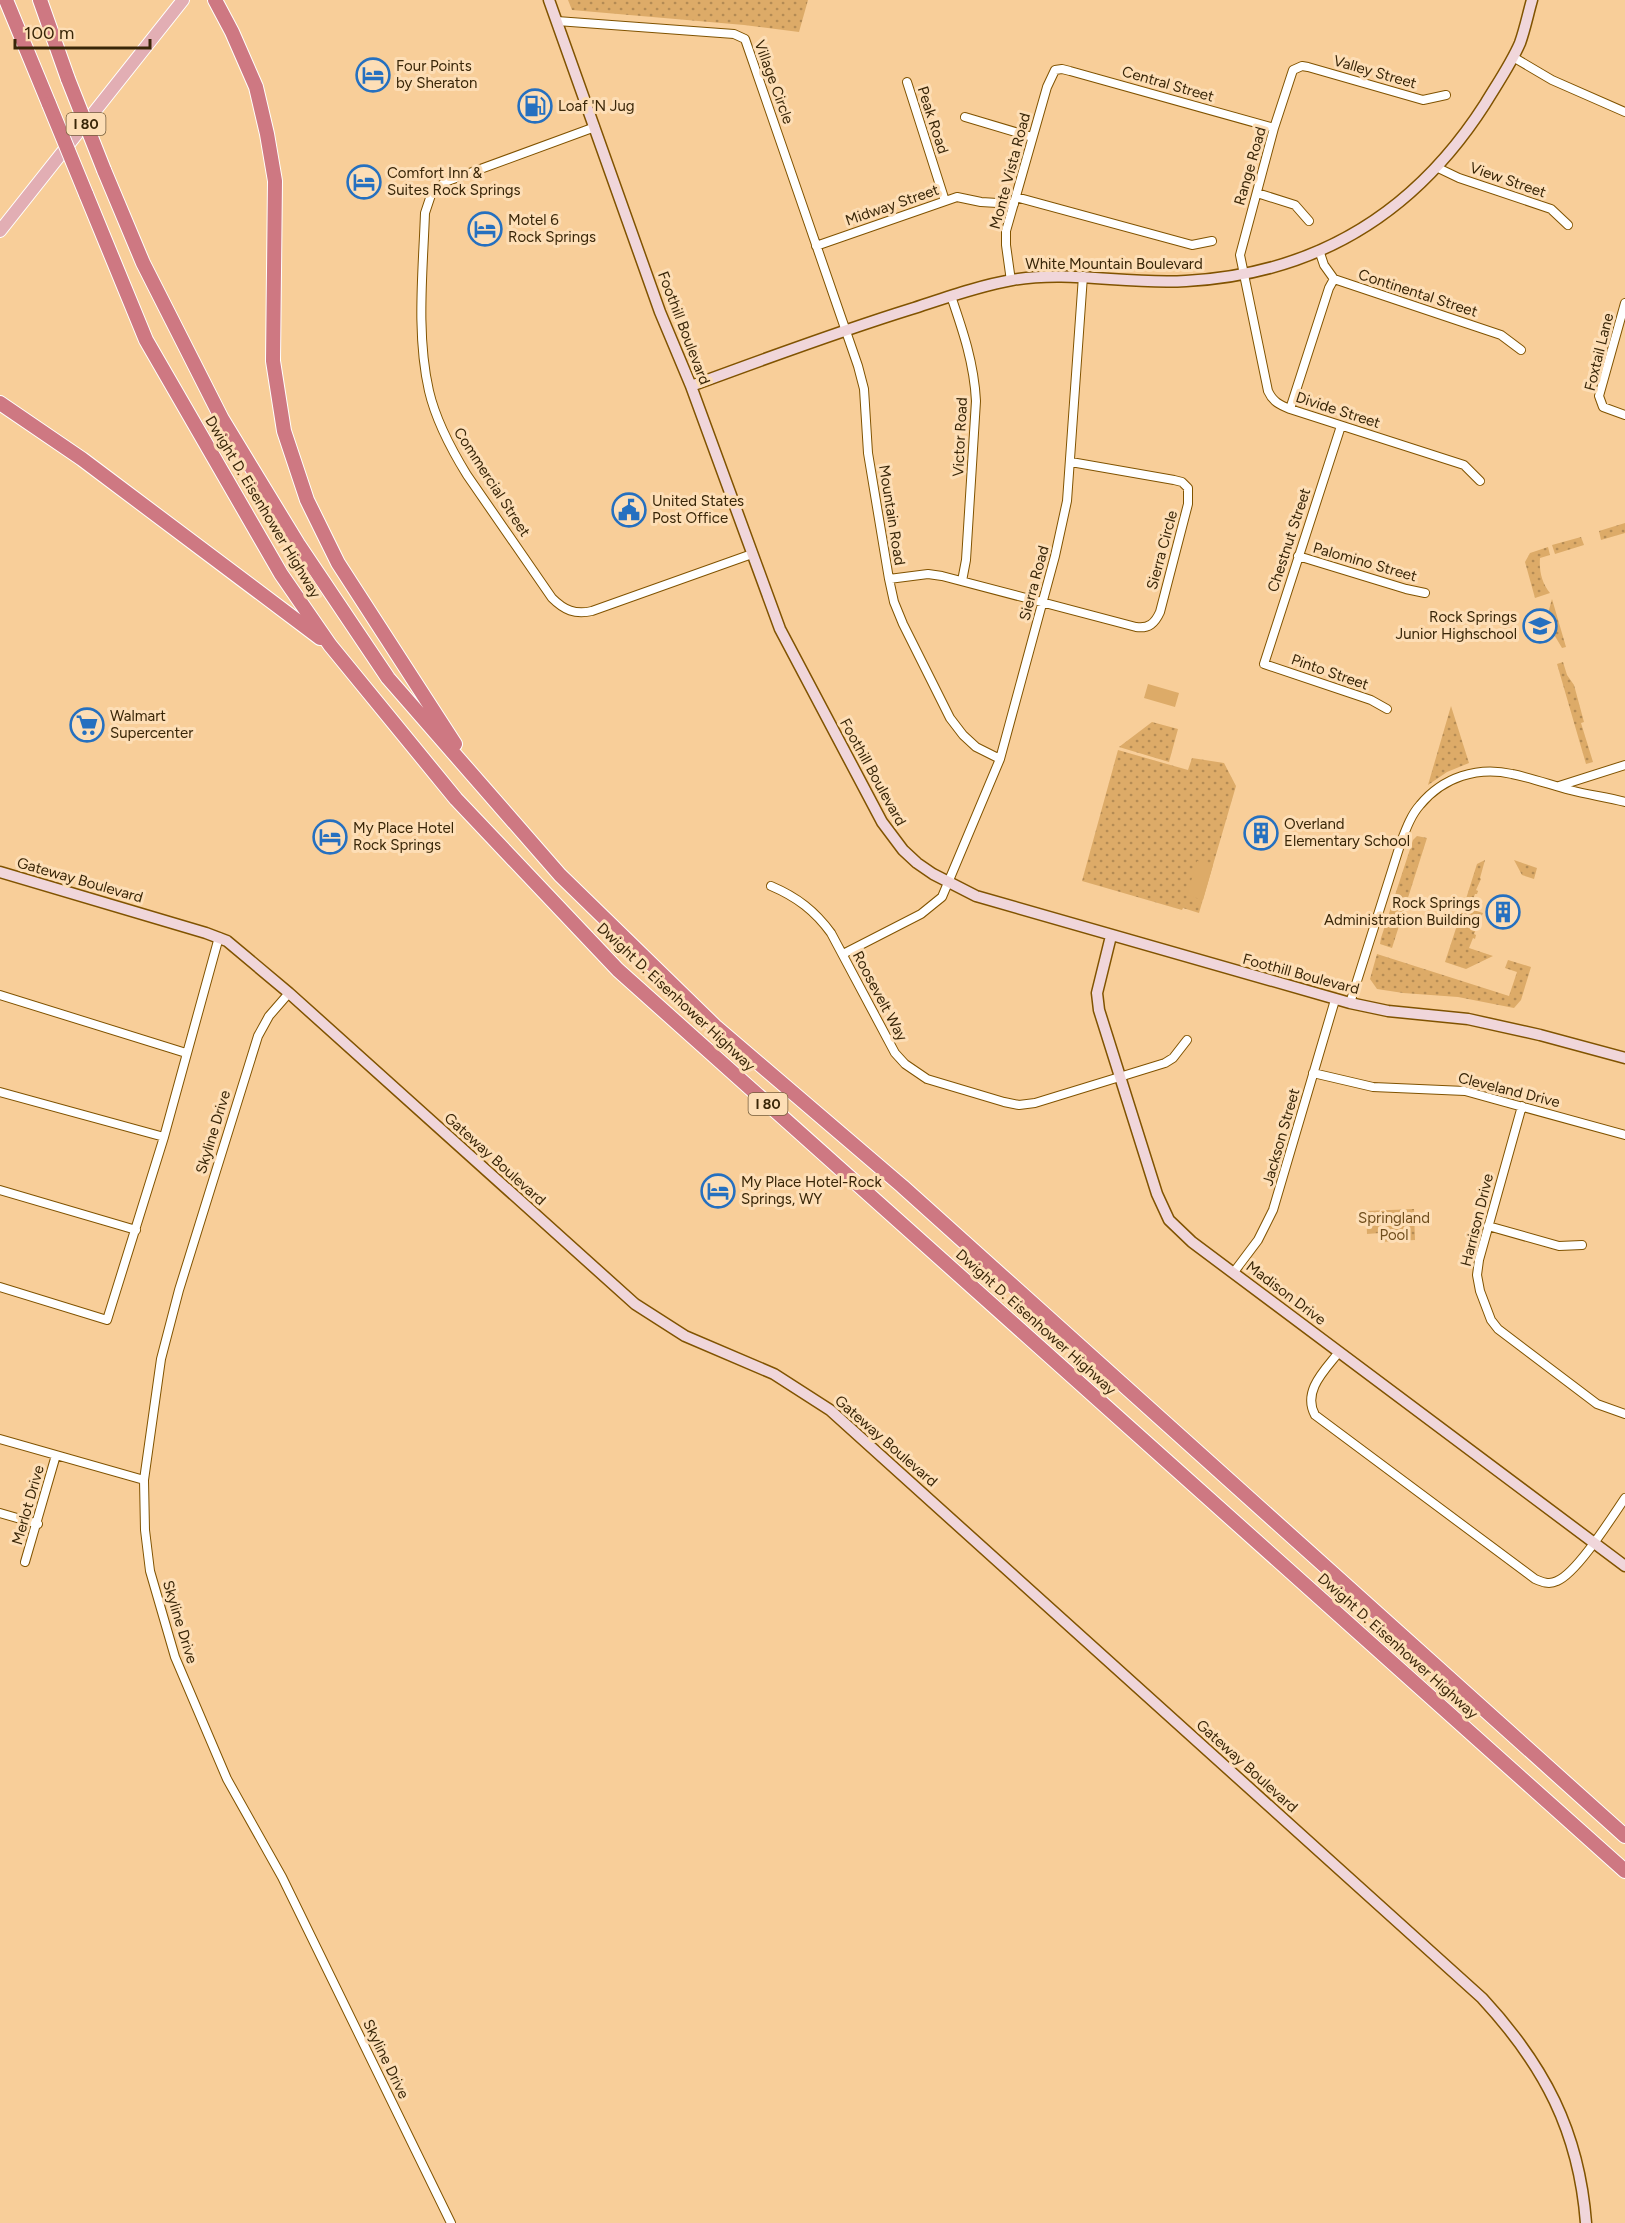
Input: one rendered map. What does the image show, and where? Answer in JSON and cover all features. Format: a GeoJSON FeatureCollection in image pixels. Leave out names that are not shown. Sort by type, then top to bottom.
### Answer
{"type":"FeatureCollection","features":[{"type":"Feature","properties":{"kind":"highway","name":"Dwight D. Eisenhower Highway"},"geometry":{"type":"LineString","coordinates":[[6,0],[146,340],[281,574],[330,645],[456,800],[618,970],[1625,1871]]}},
{"type":"Feature","properties":{"kind":"highway","name":"Dwight D. Eisenhower Highway"},"geometry":{"type":"LineString","coordinates":[[40,0],[68,79],[143,263],[222,418],[298,544],[388,678],[560,875],[715,1026],[911,1194],[1625,1836]]}},
{"type":"Feature","properties":{"kind":"highway"},"geometry":{"type":"LineString","coordinates":[[215,0],[256,87],[267,134],[275,181],[273,361],[284,430],[307,500],[338,563],[484,789]]}},
{"type":"Feature","properties":{"kind":"highway"},"geometry":{"type":"LineString","coordinates":[[0,403],[82,459],[330,645]]}},
{"type":"Feature","properties":{"kind":"main road"},"geometry":{"type":"LineString","coordinates":[[0,231],[183,0]]}},
{"type":"Feature","properties":{"kind":"main road","name":"Foothill Boulevard"},"geometry":{"type":"LineString","coordinates":[[549,0],[660,312],[691,386],[780,629],[882,822],[903,850],[917,863],[949,884],[976,896],[1111,936],[1350,1004],[1388,1011],[1468,1019],[1540,1035],[1625,1058]]}},
{"type":"Feature","properties":{"kind":"main road","name":"White Mountain Boulevard"},"geometry":{"type":"LineString","coordinates":[[691,386],[845,330],[951,296],[1011,280],[1083,276],[1156,282],[1244,275],[1270,269],[1319,250],[1351,234],[1391,209],[1436,167],[1470,127],[1513,57],[1524,32],[1532,0]]}},
{"type":"Feature","properties":{"kind":"main road","name":"Gateway Boulevard"},"geometry":{"type":"LineString","coordinates":[[0,872],[219,937],[289,993],[635,1304],[686,1336],[774,1374],[830,1410],[1482,1998],[1507,2025],[1528,2053],[1561,2115],[1573,2150],[1586,2223]]}},
{"type":"Feature","properties":{"kind":"main road","name":"Madison Drive"},"geometry":{"type":"LineString","coordinates":[[1111,936],[1098,993],[1099,1010],[1163,1209],[1179,1231],[1625,1566]]}},
{"type":"Feature","properties":{"kind":"street","name":"Village Circle"},"geometry":{"type":"LineString","coordinates":[[556,21],[734,34],[745,39],[816,246]]}},
{"type":"Feature","properties":{"kind":"street"},"geometry":{"type":"LineString","coordinates":[[1513,57],[1552,80],[1625,112]]}},
{"type":"Feature","properties":{"kind":"street","name":"Valley Street"},"geometry":{"type":"LineString","coordinates":[[1297,68],[1308,67],[1424,100],[1446,95]]}},
{"type":"Feature","properties":{"kind":"street","name":"Range Road"},"geometry":{"type":"LineString","coordinates":[[1244,275],[1240,255],[1290,75],[1297,68]]}},
{"type":"Feature","properties":{"kind":"street","name":"Central Street"},"geometry":{"type":"LineString","coordinates":[[1055,70],[1070,70],[1274,128]]}},
{"type":"Feature","properties":{"kind":"street","name":"Monte Vista Road"},"geometry":{"type":"LineString","coordinates":[[1011,280],[1006,231],[1050,77],[1055,70]]}},
{"type":"Feature","properties":{"kind":"street","name":"Peak Road"},"geometry":{"type":"LineString","coordinates":[[906,82],[945,201]]}},
{"type":"Feature","properties":{"kind":"street"},"geometry":{"type":"LineString","coordinates":[[965,117],[1032,137]]}},
{"type":"Feature","properties":{"kind":"street","name":"Commercial Street"},"geometry":{"type":"LineString","coordinates":[[596,127],[445,182],[431,195],[425,213],[423,362],[429,393],[441,426],[454,454],[552,598],[569,611],[581,614],[592,611],[752,554]]}},
{"type":"Feature","properties":{"kind":"street","name":"View Street"},"geometry":{"type":"LineString","coordinates":[[1436,167],[1459,178],[1551,209],[1568,225]]}},
{"type":"Feature","properties":{"kind":"street"},"geometry":{"type":"LineString","coordinates":[[1257,193],[1295,205],[1309,222]]}},
{"type":"Feature","properties":{"kind":"street","name":"Midway Street"},"geometry":{"type":"LineString","coordinates":[[816,246],[945,201],[964,197],[981,202],[1015,200],[1192,245],[1212,241]]}},
{"type":"Feature","properties":{"kind":"street","name":"Mountain Road"},"geometry":{"type":"LineString","coordinates":[[816,246],[864,389],[868,453],[889,579],[903,624],[950,718],[976,747],[1000,759]]}},
{"type":"Feature","properties":{"kind":"street"},"geometry":{"type":"LineString","coordinates":[[1290,409],[1329,288],[1334,279],[1324,265],[1319,250]]}},
{"type":"Feature","properties":{"kind":"street","name":"Divide Street"},"geometry":{"type":"LineString","coordinates":[[1244,275],[1271,398],[1290,409],[1464,465],[1480,481]]}},
{"type":"Feature","properties":{"kind":"street","name":"Sierra Road"},"geometry":{"type":"LineString","coordinates":[[843,954],[933,906],[942,897],[1000,759],[1063,527],[1071,462],[1083,276]]}},
{"type":"Feature","properties":{"kind":"street","name":"Continental Street"},"geometry":{"type":"LineString","coordinates":[[1334,279],[1501,335],[1521,350]]}},
{"type":"Feature","properties":{"kind":"street","name":"Victor Road"},"geometry":{"type":"LineString","coordinates":[[951,296],[970,352],[975,375],[976,400],[966,560],[962,581]]}},
{"type":"Feature","properties":{"kind":"street","name":"Foxtail Lane"},"geometry":{"type":"LineString","coordinates":[[1625,303],[1599,396],[1604,407],[1625,414]]}},
{"type":"Feature","properties":{"kind":"street","name":"Chestnut Street"},"geometry":{"type":"LineString","coordinates":[[1264,664],[1341,426]]}},
{"type":"Feature","properties":{"kind":"street","name":"Sierra Circle"},"geometry":{"type":"LineString","coordinates":[[1043,603],[1136,627],[1150,626],[1160,612],[1188,504],[1188,488],[1182,482],[1071,462]]}},
{"type":"Feature","properties":{"kind":"street","name":"Palomino Street"},"geometry":{"type":"LineString","coordinates":[[1298,556],[1406,589],[1425,592]]}},
{"type":"Feature","properties":{"kind":"street"},"geometry":{"type":"LineString","coordinates":[[889,579],[928,574],[1043,603]]}},
{"type":"Feature","properties":{"kind":"street","name":"Pinto Street"},"geometry":{"type":"LineString","coordinates":[[1264,664],[1371,700],[1387,709]]}},
{"type":"Feature","properties":{"kind":"street"},"geometry":{"type":"LineString","coordinates":[[1558,787],[1625,765]]}},
{"type":"Feature","properties":{"kind":"street"},"geometry":{"type":"LineString","coordinates":[[1350,1004],[1401,842],[1409,822],[1420,805],[1433,792],[1467,773],[1485,771],[1512,773],[1558,787],[1625,802]]}},
{"type":"Feature","properties":{"kind":"street","name":"Roosevelt Way"},"geometry":{"type":"LineString","coordinates":[[771,886],[792,895],[810,908],[831,933],[895,1053],[904,1064],[927,1079],[1019,1105],[1054,1099],[1164,1063],[1173,1058],[1187,1040]]}},
{"type":"Feature","properties":{"kind":"street"},"geometry":{"type":"LineString","coordinates":[[0,1287],[107,1320],[164,1137],[219,937]]}},
{"type":"Feature","properties":{"kind":"street","name":"Skyline Drive"},"geometry":{"type":"LineString","coordinates":[[289,993],[269,1016],[258,1036],[179,1290],[161,1359],[144,1480],[145,1530],[150,1571],[175,1658],[227,1779],[282,1877],[451,2223]]}},
{"type":"Feature","properties":{"kind":"street"},"geometry":{"type":"LineString","coordinates":[[0,995],[186,1053]]}},
{"type":"Feature","properties":{"kind":"street","name":"Jackson Street"},"geometry":{"type":"LineString","coordinates":[[1234,1272],[1267,1226],[1335,1000]]}},
{"type":"Feature","properties":{"kind":"street","name":"Cleveland Drive"},"geometry":{"type":"LineString","coordinates":[[1313,1073],[1373,1087],[1465,1090],[1625,1135]]}},
{"type":"Feature","properties":{"kind":"street"},"geometry":{"type":"LineString","coordinates":[[0,1092],[164,1137]]}},
{"type":"Feature","properties":{"kind":"street","name":"Harrison Drive"},"geometry":{"type":"LineString","coordinates":[[1522,1106],[1479,1260],[1477,1275],[1480,1291],[1491,1320],[1511,1341],[1597,1404],[1625,1414]]}},
{"type":"Feature","properties":{"kind":"street"},"geometry":{"type":"LineString","coordinates":[[0,1190],[136,1230]]}},
{"type":"Feature","properties":{"kind":"street"},"geometry":{"type":"LineString","coordinates":[[1488,1226],[1559,1246],[1582,1245]]}},
{"type":"Feature","properties":{"kind":"street"},"geometry":{"type":"LineString","coordinates":[[1339,1352],[1311,1392],[1311,1405],[1315,1415],[1535,1579],[1550,1583],[1564,1577],[1594,1542],[1625,1498]]}},
{"type":"Feature","properties":{"kind":"street"},"geometry":{"type":"LineString","coordinates":[[0,1439],[144,1480]]}},
{"type":"Feature","properties":{"kind":"street","name":"Merlot Drive"},"geometry":{"type":"LineString","coordinates":[[26,1562],[56,1455]]}},
{"type":"Feature","properties":{"kind":"street"},"geometry":{"type":"LineString","coordinates":[[0,1513],[38,1524]]}},
{"type":"Feature","properties":{"kind":"green space"},"geometry":{"type":"Polygon","coordinates":[[[568,0],[808,0],[799,32],[572,10],[568,0]]]}},
{"type":"Feature","properties":{"kind":"green space"},"geometry":{"type":"Polygon","coordinates":[[[1625,523],[1625,533],[1601,540],[1599,531],[1625,523]]]}},
{"type":"Feature","properties":{"kind":"green space"},"geometry":{"type":"Polygon","coordinates":[[[1581,537],[1584,545],[1555,554],[1552,545],[1581,537]]]}},
{"type":"Feature","properties":{"kind":"green space"},"geometry":{"type":"Polygon","coordinates":[[[1548,547],[1550,555],[1540,558],[1540,568],[1543,581],[1550,593],[1535,598],[1525,562],[1530,553],[1548,547]]]}},
{"type":"Feature","properties":{"kind":"green space"},"geometry":{"type":"Polygon","coordinates":[[[1552,599],[1566,647],[1562,648],[1546,621],[1552,599]]]}},
{"type":"Feature","properties":{"kind":"green space"},"geometry":{"type":"Polygon","coordinates":[[[1563,662],[1567,675],[1574,685],[1584,722],[1581,723],[1593,762],[1586,764],[1557,664],[1563,662]]]}},
{"type":"Feature","properties":{"kind":"green space"},"geometry":{"type":"Polygon","coordinates":[[[1148,684],[1179,693],[1175,707],[1144,698],[1148,684]]]}},
{"type":"Feature","properties":{"kind":"green space"},"geometry":{"type":"Polygon","coordinates":[[[1451,706],[1469,763],[1447,772],[1428,785],[1451,706]]]}},
{"type":"Feature","properties":{"kind":"green space"},"geometry":{"type":"Polygon","coordinates":[[[1152,722],[1178,729],[1169,762],[1119,747],[1152,722]]]}},
{"type":"Feature","properties":{"kind":"green space"},"geometry":{"type":"Polygon","coordinates":[[[1118,750],[1188,770],[1192,758],[1224,763],[1236,786],[1199,913],[1082,881],[1118,750]]]}},
{"type":"Feature","properties":{"kind":"green space"},"geometry":{"type":"Polygon","coordinates":[[[1417,836],[1427,838],[1392,948],[1380,944],[1381,938],[1413,840],[1417,836]]]}},
{"type":"Feature","properties":{"kind":"green space"},"geometry":{"type":"Polygon","coordinates":[[[1485,860],[1476,890],[1477,894],[1471,904],[1465,902],[1477,864],[1485,860]]]}},
{"type":"Feature","properties":{"kind":"green space"},"geometry":{"type":"Polygon","coordinates":[[[1514,860],[1537,868],[1534,879],[1522,875],[1514,860]]]}},
{"type":"Feature","properties":{"kind":"green space"},"geometry":{"type":"Polygon","coordinates":[[[1197,861],[1213,865],[1203,900],[1187,895],[1197,861]]]}},
{"type":"Feature","properties":{"kind":"green space"},"geometry":{"type":"Polygon","coordinates":[[[1470,909],[1483,913],[1474,934],[1475,939],[1473,938],[1469,948],[1493,956],[1466,969],[1445,962],[1461,913],[1470,909]]]}},
{"type":"Feature","properties":{"kind":"green space"},"geometry":{"type":"Polygon","coordinates":[[[1377,954],[1509,996],[1517,972],[1505,968],[1508,960],[1531,967],[1521,1000],[1514,1008],[1458,997],[1377,989],[1370,979],[1377,954]]]}},
{"type":"Feature","properties":{"kind":"green space","name":"Springland Pool"},"geometry":{"type":"Polygon","coordinates":[[[1414,1209],[1415,1240],[1381,1242],[1380,1233],[1367,1234],[1366,1211],[1414,1209]]]}},
{"type":"Feature","properties":{"kind":"place","name":"Four Points by Sheraton"},"geometry":{"type":"Point","coordinates":[373,75]}},
{"type":"Feature","properties":{"kind":"place","name":"Loaf 'N Jug"},"geometry":{"type":"Point","coordinates":[535,106]}},
{"type":"Feature","properties":{"kind":"place","name":"Comfort Inn & Suites Rock Springs"},"geometry":{"type":"Point","coordinates":[364,182]}},
{"type":"Feature","properties":{"kind":"place","name":"Motel 6 Rock Springs"},"geometry":{"type":"Point","coordinates":[485,229]}},
{"type":"Feature","properties":{"kind":"place","name":"United States Post Office"},"geometry":{"type":"Point","coordinates":[629,510]}},
{"type":"Feature","properties":{"kind":"place","name":"Rock Springs Junior Highschool"},"geometry":{"type":"Point","coordinates":[1540,626]}},
{"type":"Feature","properties":{"kind":"place","name":"Walmart Supercenter"},"geometry":{"type":"Point","coordinates":[87,725]}},
{"type":"Feature","properties":{"kind":"place","name":"Overland Elementary School"},"geometry":{"type":"Point","coordinates":[1261,833]}},
{"type":"Feature","properties":{"kind":"place","name":"My Place Hotel Rock Springs"},"geometry":{"type":"Point","coordinates":[330,837]}},
{"type":"Feature","properties":{"kind":"place","name":"Rock Springs Administration Building"},"geometry":{"type":"Point","coordinates":[1503,912]}},
{"type":"Feature","properties":{"kind":"place","name":"My Place Hotel-Rock Springs, WY"},"geometry":{"type":"Point","coordinates":[718,1191]}}]}
